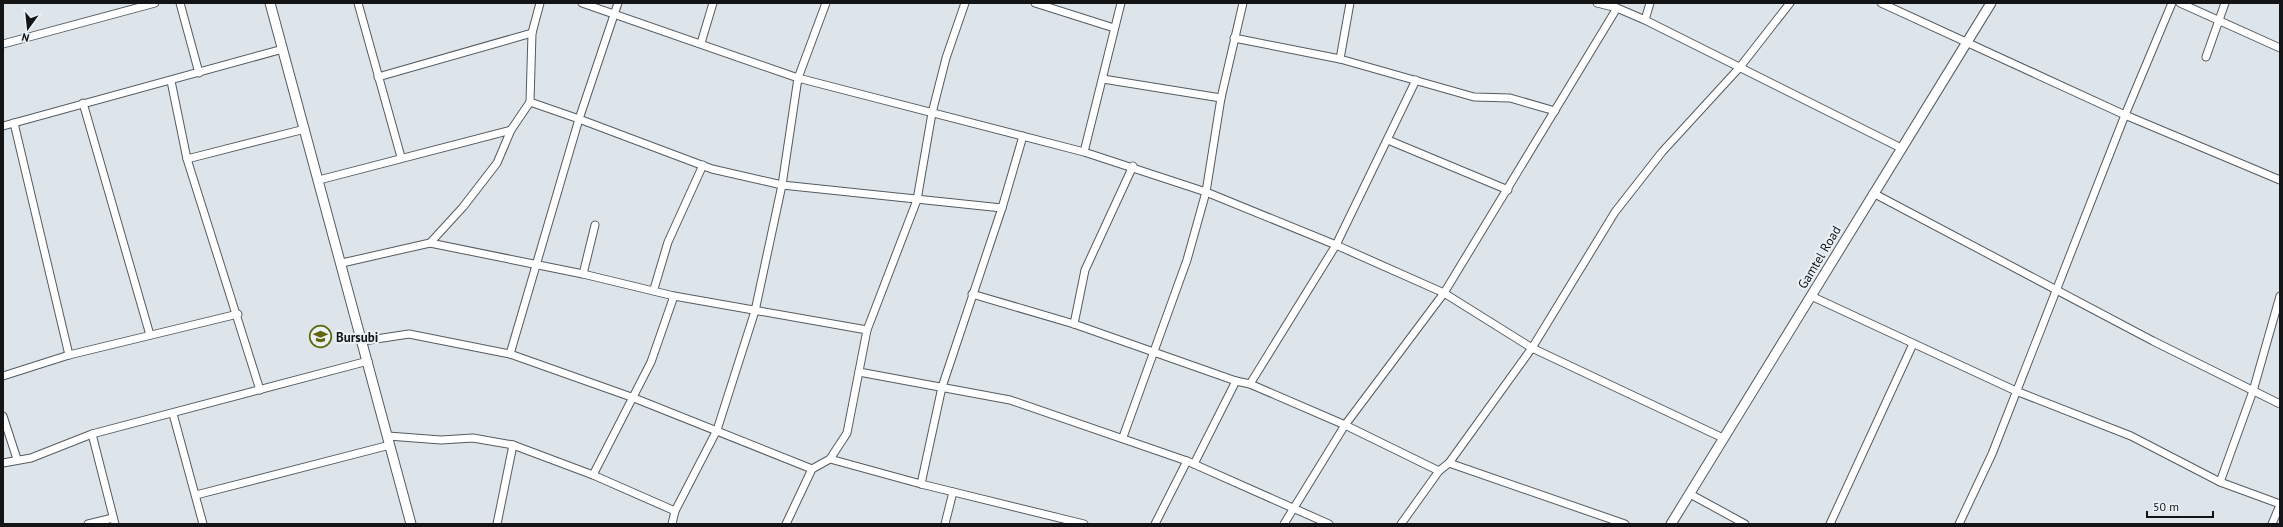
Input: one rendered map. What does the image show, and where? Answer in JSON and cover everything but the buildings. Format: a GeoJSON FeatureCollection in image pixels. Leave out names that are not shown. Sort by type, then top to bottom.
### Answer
{"type":"FeatureCollection","features":[{"type":"Feature","properties":{"kind":"street"},"geometry":{"type":"LineString","coordinates":[[3,44],[155,3]]}},
{"type":"Feature","properties":{"kind":"street"},"geometry":{"type":"LineString","coordinates":[[180,3],[199,73]]}},
{"type":"Feature","properties":{"kind":"street"},"geometry":{"type":"LineString","coordinates":[[270,3],[342,263],[411,524]]}},
{"type":"Feature","properties":{"kind":"street"},"geometry":{"type":"LineString","coordinates":[[358,3],[401,157]]}},
{"type":"Feature","properties":{"kind":"street"},"geometry":{"type":"LineString","coordinates":[[430,243],[463,207],[497,162],[510,130],[530,102],[532,33],[540,3]]}},
{"type":"Feature","properties":{"kind":"street"},"geometry":{"type":"LineString","coordinates":[[582,3],[614,15],[702,43],[798,78],[1084,152],[1133,166],[1206,192],[1336,245],[1444,293],[1532,348],[1723,438]]}},
{"type":"Feature","properties":{"kind":"street"},"geometry":{"type":"LineString","coordinates":[[510,354],[579,118],[618,3]]}},
{"type":"Feature","properties":{"kind":"street"},"geometry":{"type":"LineString","coordinates":[[702,43],[713,3]]}},
{"type":"Feature","properties":{"kind":"street"},"geometry":{"type":"LineString","coordinates":[[672,524],[675,511],[717,430],[755,311],[782,185],[798,78],[826,3]]}},
{"type":"Feature","properties":{"kind":"street"},"geometry":{"type":"LineString","coordinates":[[786,524],[812,469],[830,459],[847,433],[867,330],[917,200],[932,113],[946,58],[965,3]]}},
{"type":"Feature","properties":{"kind":"street"},"geometry":{"type":"LineString","coordinates":[[1035,3],[1114,28]]}},
{"type":"Feature","properties":{"kind":"street"},"geometry":{"type":"LineString","coordinates":[[1084,152],[1121,3]]}},
{"type":"Feature","properties":{"kind":"street"},"geometry":{"type":"LineString","coordinates":[[1123,437],[1187,260],[1206,192],[1221,98],[1243,3]]}},
{"type":"Feature","properties":{"kind":"street"},"geometry":{"type":"LineString","coordinates":[[1340,59],[1346,18],[1350,3]]}},
{"type":"Feature","properties":{"kind":"street"},"geometry":{"type":"LineString","coordinates":[[1597,3],[1618,8],[1645,20],[1901,148]]}},
{"type":"Feature","properties":{"kind":"street"},"geometry":{"type":"LineString","coordinates":[[1645,20],[1650,3]]}},
{"type":"Feature","properties":{"kind":"street"},"geometry":{"type":"LineString","coordinates":[[1401,524],[1439,471],[1449,464],[1532,348],[1616,212],[1662,152],[1740,67],[1790,3]]}},
{"type":"Feature","properties":{"kind":"street"},"geometry":{"type":"LineString","coordinates":[[1881,3],[1967,41],[2125,115],[2280,180]]}},
{"type":"Feature","properties":{"kind":"street","name":"Gamtel Road"},"geometry":{"type":"LineString","coordinates":[[1671,524],[1991,3]]}},
{"type":"Feature","properties":{"kind":"street"},"geometry":{"type":"LineString","coordinates":[[1959,524],[1992,454],[2055,290],[2125,115],[2172,3]]}},
{"type":"Feature","properties":{"kind":"street"},"geometry":{"type":"LineString","coordinates":[[2180,3],[2280,48]]}},
{"type":"Feature","properties":{"kind":"street"},"geometry":{"type":"LineString","coordinates":[[2206,56],[2225,3]]}},
{"type":"Feature","properties":{"kind":"street"},"geometry":{"type":"LineString","coordinates":[[1284,524],[1293,507],[1345,425],[1444,293],[1618,8]]}},
{"type":"Feature","properties":{"kind":"street"},"geometry":{"type":"LineString","coordinates":[[378,77],[532,33]]}},
{"type":"Feature","properties":{"kind":"street"},"geometry":{"type":"LineString","coordinates":[[1234,38],[1340,59],[1474,97],[1510,98],[1555,111]]}},
{"type":"Feature","properties":{"kind":"street"},"geometry":{"type":"LineString","coordinates":[[3,126],[82,103],[171,81],[283,49]]}},
{"type":"Feature","properties":{"kind":"street"},"geometry":{"type":"LineString","coordinates":[[1103,79],[1221,98]]}},
{"type":"Feature","properties":{"kind":"street"},"geometry":{"type":"LineString","coordinates":[[1250,384],[1336,245],[1416,80]]}},
{"type":"Feature","properties":{"kind":"street"},"geometry":{"type":"LineString","coordinates":[[171,81],[187,159],[238,314],[260,390]]}},
{"type":"Feature","properties":{"kind":"street"},"geometry":{"type":"LineString","coordinates":[[530,102],[579,118],[702,165],[782,185],[1002,208]]}},
{"type":"Feature","properties":{"kind":"street"},"geometry":{"type":"LineString","coordinates":[[82,103],[150,335]]}},
{"type":"Feature","properties":{"kind":"street"},"geometry":{"type":"LineString","coordinates":[[14,123],[69,355]]}},
{"type":"Feature","properties":{"kind":"street"},"geometry":{"type":"LineString","coordinates":[[187,159],[305,129]]}},
{"type":"Feature","properties":{"kind":"street"},"geometry":{"type":"LineString","coordinates":[[319,180],[401,157],[510,130]]}},
{"type":"Feature","properties":{"kind":"street"},"geometry":{"type":"LineString","coordinates":[[921,484],[942,387],[1002,208],[1023,136]]}},
{"type":"Feature","properties":{"kind":"street"},"geometry":{"type":"LineString","coordinates":[[1388,140],[1508,190]]}},
{"type":"Feature","properties":{"kind":"street"},"geometry":{"type":"LineString","coordinates":[[654,289],[668,242],[702,165]]}},
{"type":"Feature","properties":{"kind":"street"},"geometry":{"type":"LineString","coordinates":[[1074,324],[1085,270],[1133,166]]}},
{"type":"Feature","properties":{"kind":"street"},"geometry":{"type":"LineString","coordinates":[[1873,193],[2055,290],[2280,404]]}},
{"type":"Feature","properties":{"kind":"street"},"geometry":{"type":"LineString","coordinates":[[583,274],[595,225]]}},
{"type":"Feature","properties":{"kind":"street"},"geometry":{"type":"LineString","coordinates":[[342,263],[430,243],[535,266],[583,274],[654,289],[674,296],[867,330]]}},
{"type":"Feature","properties":{"kind":"street"},"geometry":{"type":"LineString","coordinates":[[972,294],[1074,324],[1236,381],[1250,384],[1345,425],[1439,471]]}},
{"type":"Feature","properties":{"kind":"street"},"geometry":{"type":"LineString","coordinates":[[593,475],[634,398],[651,362],[674,296]]}},
{"type":"Feature","properties":{"kind":"street"},"geometry":{"type":"LineString","coordinates":[[1811,296],[2016,391],[2131,436],[2220,482],[2280,505],[2272,524]]}},
{"type":"Feature","properties":{"kind":"street"},"geometry":{"type":"LineString","coordinates":[[2220,482],[2253,391],[2280,296]]}},
{"type":"Feature","properties":{"kind":"street"},"geometry":{"type":"LineString","coordinates":[[3,376],[69,355],[238,314]]}},
{"type":"Feature","properties":{"kind":"street"},"geometry":{"type":"LineString","coordinates":[[363,341],[408,334],[510,354],[634,398],[812,469]]}},
{"type":"Feature","properties":{"kind":"street"},"geometry":{"type":"LineString","coordinates":[[1830,524],[1913,344]]}},
{"type":"Feature","properties":{"kind":"street"},"geometry":{"type":"LineString","coordinates":[[3,463],[17,459],[31,458],[92,434],[173,414],[368,361]]}},
{"type":"Feature","properties":{"kind":"street"},"geometry":{"type":"LineString","coordinates":[[859,372],[1010,400],[1123,437],[1191,462],[1329,524]]}},
{"type":"Feature","properties":{"kind":"street"},"geometry":{"type":"LineString","coordinates":[[1155,524],[1236,381]]}},
{"type":"Feature","properties":{"kind":"street"},"geometry":{"type":"LineString","coordinates":[[173,414],[203,524]]}},
{"type":"Feature","properties":{"kind":"street"},"geometry":{"type":"LineString","coordinates":[[3,416],[17,459]]}},
{"type":"Feature","properties":{"kind":"street"},"geometry":{"type":"LineString","coordinates":[[88,524],[114,521],[92,434]]}},
{"type":"Feature","properties":{"kind":"street"},"geometry":{"type":"LineString","coordinates":[[196,495],[389,440],[441,440],[473,438],[513,445],[593,475],[675,511]]}},
{"type":"Feature","properties":{"kind":"street"},"geometry":{"type":"LineString","coordinates":[[496,524],[513,445]]}},
{"type":"Feature","properties":{"kind":"street"},"geometry":{"type":"LineString","coordinates":[[830,459],[921,484],[1084,524]]}},
{"type":"Feature","properties":{"kind":"street"},"geometry":{"type":"LineString","coordinates":[[1449,464],[1625,524]]}},
{"type":"Feature","properties":{"kind":"street"},"geometry":{"type":"LineString","coordinates":[[945,524],[954,492]]}},
{"type":"Feature","properties":{"kind":"street"},"geometry":{"type":"LineString","coordinates":[[1690,494],[1745,524]]}},
{"type":"Feature","properties":{"kind":"place","name":"Bursubi"},"geometry":{"type":"Point","coordinates":[321,337]}}]}
